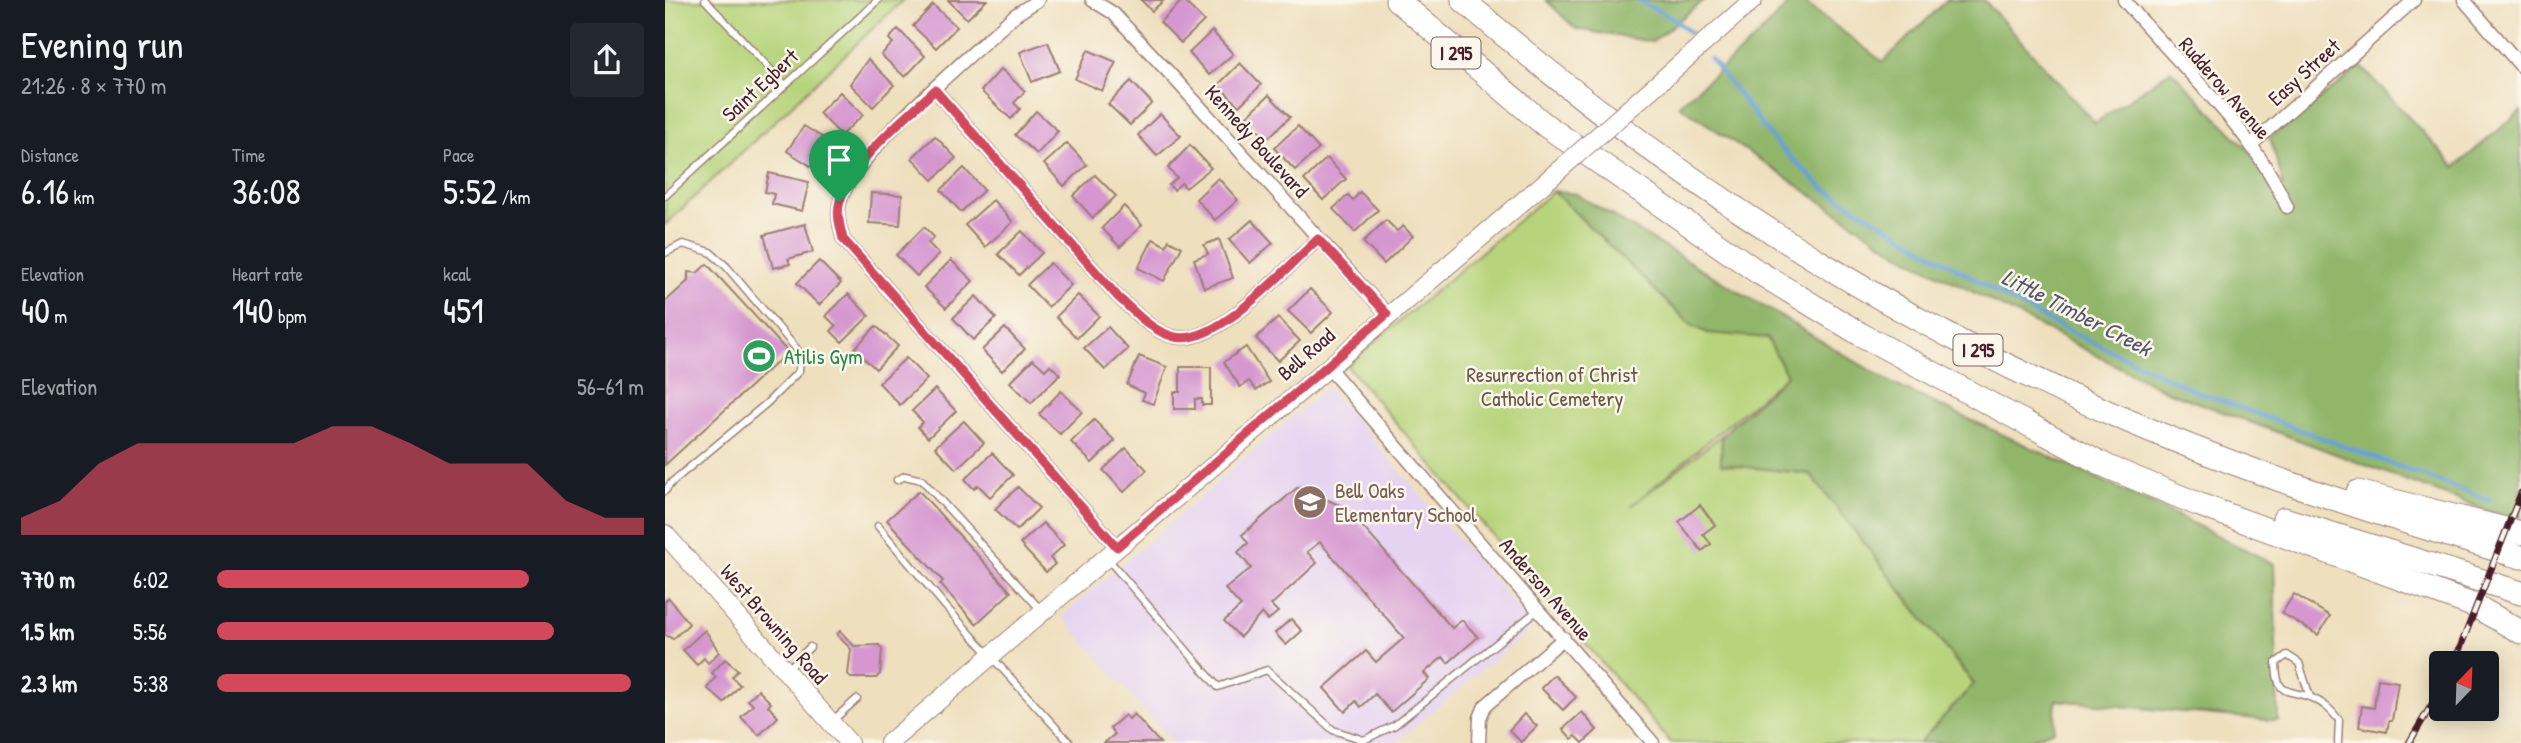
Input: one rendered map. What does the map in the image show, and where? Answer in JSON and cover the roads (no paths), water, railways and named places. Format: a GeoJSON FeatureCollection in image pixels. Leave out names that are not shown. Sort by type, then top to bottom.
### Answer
{"type":"FeatureCollection","features":[{"type":"Feature","properties":{"kind":"highway","name":"I 295"},"geometry":{"type":"LineString","coordinates":[[1397,0],[1536,118],[1652,201],[1758,272],[1860,334],[1982,399],[2209,494],[2521,593]]}},
{"type":"Feature","properties":{"kind":"highway","name":"I 295"},"geometry":{"type":"LineString","coordinates":[[1463,0],[1533,60],[1646,147],[1829,268],[1954,338],[2046,384],[2216,456],[2361,508],[2521,557]]}},
{"type":"Feature","properties":{"kind":"highway"},"geometry":{"type":"LineString","coordinates":[[1982,399],[2108,467],[2200,505],[2475,606],[2521,632]]}},
{"type":"Feature","properties":{"kind":"highway"},"geometry":{"type":"LineString","coordinates":[[2216,456],[2521,533]]}},
{"type":"Feature","properties":{"kind":"street"},"geometry":{"type":"LineString","coordinates":[[1038,0],[1016,15],[890,133],[845,189],[838,217],[843,239],[1111,552]]}},
{"type":"Feature","properties":{"kind":"street","name":"Kennedy Boulevard"},"geometry":{"type":"LineString","coordinates":[[1092,0],[1113,13],[1387,314]]}},
{"type":"Feature","properties":{"kind":"street","name":"Bell Road"},"geometry":{"type":"LineString","coordinates":[[889,743],[1387,314],[1542,185],[1753,0]]}},
{"type":"Feature","properties":{"kind":"street","name":"Rudderow Avenue"},"geometry":{"type":"LineString","coordinates":[[2124,0],[2251,145],[2274,177],[2287,207]]}},
{"type":"Feature","properties":{"kind":"street","name":"Easy Street"},"geometry":{"type":"LineString","coordinates":[[2251,145],[2414,0]]}},
{"type":"Feature","properties":{"kind":"street"},"geometry":{"type":"LineString","coordinates":[[2464,0],[2521,66]]}},
{"type":"Feature","properties":{"kind":"street"},"geometry":{"type":"LineString","coordinates":[[935,90],[1118,297],[1148,324],[1173,337],[1187,339],[1208,332],[1230,318],[1318,239]]}},
{"type":"Feature","properties":{"kind":"street","name":"Anderson Avenue"},"geometry":{"type":"LineString","coordinates":[[1327,366],[1653,743]]}},
{"type":"Feature","properties":{"kind":"street","name":"West Browning Road"},"geometry":{"type":"LineString","coordinates":[[665,534],[849,743]]}},
{"type":"Feature","properties":{"kind":"street"},"geometry":{"type":"LineString","coordinates":[[1479,743],[1480,718],[1485,706],[1564,638]]}},
{"type":"Feature","properties":{"kind":"lane"},"geometry":{"type":"LineString","coordinates":[[705,0],[785,85]]}},
{"type":"Feature","properties":{"kind":"lane","name":"Saint Egbert"},"geometry":{"type":"LineString","coordinates":[[665,196],[879,0]]}},
{"type":"Feature","properties":{"kind":"lane"},"geometry":{"type":"LineString","coordinates":[[665,253],[683,244],[710,252],[726,266],[800,353],[801,362],[799,371],[768,403],[680,474],[665,491]]}},
{"type":"Feature","properties":{"kind":"lane"},"geometry":{"type":"LineString","coordinates":[[897,480],[905,475],[922,480],[1043,611]]}},
{"type":"Feature","properties":{"kind":"lane"},"geometry":{"type":"LineString","coordinates":[[878,526],[946,607],[1070,743]]}},
{"type":"Feature","properties":{"kind":"lane"},"geometry":{"type":"LineString","coordinates":[[1111,552],[1218,687],[1267,670],[1333,730],[1364,740],[1395,725],[1539,609]]}},
{"type":"Feature","properties":{"kind":"lane"},"geometry":{"type":"LineString","coordinates":[[785,671],[810,647]]}},
{"type":"Feature","properties":{"kind":"lane"},"geometry":{"type":"LineString","coordinates":[[2310,696],[2299,663],[2287,656],[2276,663],[2276,676],[2282,688],[2294,695],[2310,696],[2329,708],[2339,720],[2338,743]]}},
{"type":"Feature","properties":{"kind":"lane"},"geometry":{"type":"LineString","coordinates":[[831,723],[857,699]]}},
{"type":"Feature","properties":{"kind":"waterway","name":"Little Timber Creek"},"geometry":{"type":"LineString","coordinates":[[1637,0],[1674,19],[1690,33]]}},
{"type":"Feature","properties":{"kind":"waterway","name":"Little Timber Creek"},"geometry":{"type":"LineString","coordinates":[[1711,59],[1775,142],[1823,188],[1998,293],[2050,322],[2198,392],[2489,500]]}},
{"type":"Feature","properties":{"kind":"railway"},"geometry":{"type":"LineString","coordinates":[[2459,651],[2521,493]]}},
{"type":"Feature","properties":{"kind":"railway"},"geometry":{"type":"LineString","coordinates":[[2409,743],[2429,709]]}},
{"type":"Feature","properties":{"kind":"place","name":"Atilis Gym"},"geometry":{"type":"Point","coordinates":[759,356]}},
{"type":"Feature","properties":{"kind":"place","name":"Bell Oaks Elementary School"},"geometry":{"type":"Point","coordinates":[1310,502]}},
{"type":"Feature","properties":{"kind":"park label","name":"Resurrection of Christ Catholic Cemetery"},"geometry":{"type":"Point","coordinates":[1552,386]}}]}
